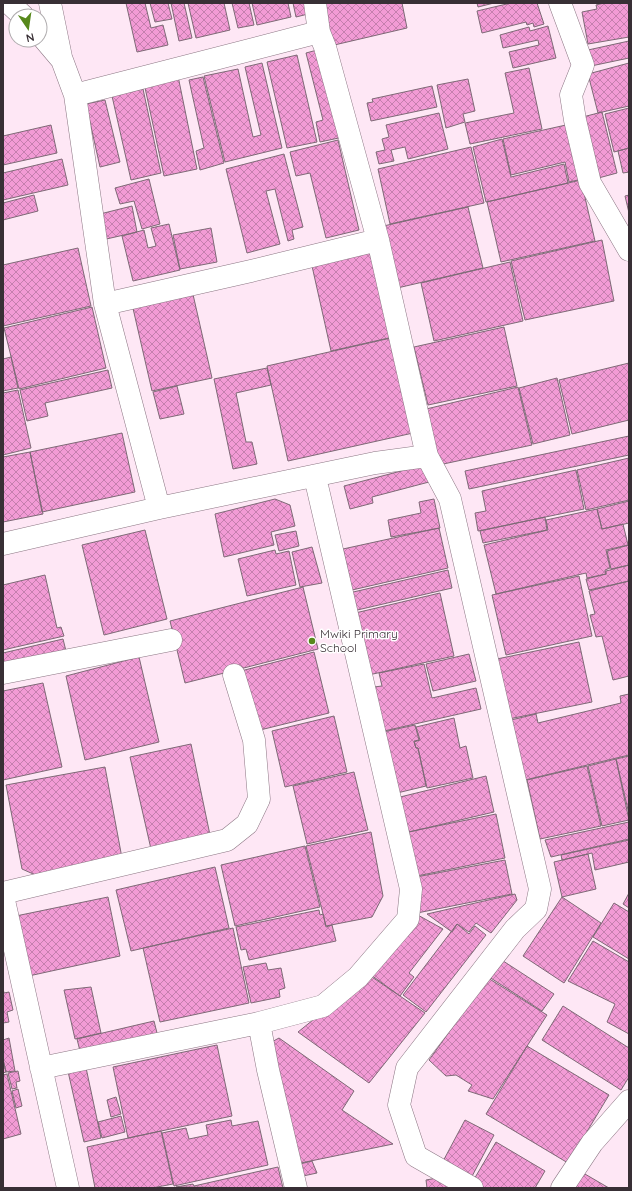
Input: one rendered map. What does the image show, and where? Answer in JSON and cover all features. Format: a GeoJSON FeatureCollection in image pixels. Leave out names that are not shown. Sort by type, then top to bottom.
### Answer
{"type":"FeatureCollection","features":[{"type":"Feature","properties":{"kind":"street"},"geometry":{"type":"LineString","coordinates":[[50,3],[62,60],[75,95],[105,304],[159,508]]}},
{"type":"Feature","properties":{"kind":"street"},"geometry":{"type":"LineString","coordinates":[[315,3],[319,32],[325,47],[378,240],[427,456],[450,499],[540,890],[536,909],[515,929],[407,1068],[399,1105],[416,1156],[472,1188]]}},
{"type":"Feature","properties":{"kind":"street"},"geometry":{"type":"LineString","coordinates":[[560,3],[583,65],[571,95],[575,120],[590,183],[629,250]]}},
{"type":"Feature","properties":{"kind":"street"},"geometry":{"type":"LineString","coordinates":[[75,95],[319,32]]}},
{"type":"Feature","properties":{"kind":"street"},"geometry":{"type":"LineString","coordinates":[[48,43],[62,60]]}},
{"type":"Feature","properties":{"kind":"street"},"geometry":{"type":"LineString","coordinates":[[105,304],[252,271],[378,240]]}},
{"type":"Feature","properties":{"kind":"street"},"geometry":{"type":"LineString","coordinates":[[3,544],[159,508],[315,477],[375,463],[427,456]]}},
{"type":"Feature","properties":{"kind":"street"},"geometry":{"type":"LineString","coordinates":[[41,1068],[259,1023],[323,1006],[358,977],[408,919],[411,889],[315,477]]}},
{"type":"Feature","properties":{"kind":"street"},"geometry":{"type":"LineString","coordinates":[[3,673],[171,640]]}},
{"type":"Feature","properties":{"kind":"street"},"geometry":{"type":"LineString","coordinates":[[3,893],[227,840],[247,824],[259,799],[254,740],[234,675]]}},
{"type":"Feature","properties":{"kind":"street"},"geometry":{"type":"LineString","coordinates":[[3,896],[68,1188]]}},
{"type":"Feature","properties":{"kind":"street"},"geometry":{"type":"LineString","coordinates":[[259,1023],[268,1070],[296,1188]]}},
{"type":"Feature","properties":{"kind":"street"},"geometry":{"type":"LineString","coordinates":[[562,1188],[592,1143],[629,1100]]}},
{"type":"Feature","properties":{"kind":"building"},"geometry":{"type":"Polygon","coordinates":[[[126,3],[145,3],[151,28],[163,25],[168,45],[137,52],[126,3]]]}},
{"type":"Feature","properties":{"kind":"building"},"geometry":{"type":"Polygon","coordinates":[[[150,3],[168,3],[172,19],[155,22],[150,3]]]}},
{"type":"Feature","properties":{"kind":"building"},"geometry":{"type":"Polygon","coordinates":[[[171,3],[184,3],[192,38],[179,41],[171,3]]]}},
{"type":"Feature","properties":{"kind":"building"},"geometry":{"type":"Polygon","coordinates":[[[188,3],[224,3],[230,30],[196,38],[188,3]]]}},
{"type":"Feature","properties":{"kind":"building"},"geometry":{"type":"Polygon","coordinates":[[[232,3],[249,3],[254,25],[238,28],[232,3]]]}},
{"type":"Feature","properties":{"kind":"building"},"geometry":{"type":"Polygon","coordinates":[[[252,3],[288,3],[291,17],[257,25],[252,3]]]}},
{"type":"Feature","properties":{"kind":"building"},"geometry":{"type":"Polygon","coordinates":[[[293,3],[314,3],[316,12],[296,17],[293,3]]]}},
{"type":"Feature","properties":{"kind":"building"},"geometry":{"type":"Polygon","coordinates":[[[320,3],[402,3],[407,28],[330,46],[320,3]]]}},
{"type":"Feature","properties":{"kind":"building"},"geometry":{"type":"Polygon","coordinates":[[[477,3],[494,3],[478,7],[477,3]]]}},
{"type":"Feature","properties":{"kind":"building"},"geometry":{"type":"Polygon","coordinates":[[[511,3],[537,3],[544,24],[534,27],[533,23],[527,25],[526,22],[482,33],[477,11],[511,3]]]}},
{"type":"Feature","properties":{"kind":"building"},"geometry":{"type":"Polygon","coordinates":[[[604,3],[629,3],[629,37],[588,44],[582,12],[597,9],[596,5],[604,3]]]}},
{"type":"Feature","properties":{"kind":"building"},"geometry":{"type":"Polygon","coordinates":[[[548,26],[556,58],[513,68],[509,52],[539,45],[538,40],[503,48],[500,35],[529,27],[530,31],[548,26]]]}},
{"type":"Feature","properties":{"kind":"building"},"geometry":{"type":"Polygon","coordinates":[[[629,41],[629,58],[591,66],[588,50],[629,41]]]}},
{"type":"Feature","properties":{"kind":"building"},"geometry":{"type":"Polygon","coordinates":[[[321,49],[348,136],[320,142],[316,122],[323,120],[306,53],[321,49]]]}},
{"type":"Feature","properties":{"kind":"building"},"geometry":{"type":"Polygon","coordinates":[[[297,55],[317,142],[287,148],[267,62],[297,55]]]}},
{"type":"Feature","properties":{"kind":"building"},"geometry":{"type":"Polygon","coordinates":[[[262,63],[282,148],[225,162],[204,76],[238,69],[253,137],[261,135],[245,67],[262,63]]]}},
{"type":"Feature","properties":{"kind":"building"},"geometry":{"type":"Polygon","coordinates":[[[629,63],[629,106],[598,113],[588,74],[629,63]]]}},
{"type":"Feature","properties":{"kind":"building"},"geometry":{"type":"Polygon","coordinates":[[[529,68],[542,129],[470,144],[465,123],[514,113],[505,73],[529,68]]]}},
{"type":"Feature","properties":{"kind":"building"},"geometry":{"type":"Polygon","coordinates":[[[178,76],[197,169],[164,176],[144,83],[178,76]]]}},
{"type":"Feature","properties":{"kind":"building"},"geometry":{"type":"Polygon","coordinates":[[[203,77],[224,163],[200,170],[196,151],[204,148],[189,80],[203,77]]]}},
{"type":"Feature","properties":{"kind":"building"},"geometry":{"type":"Polygon","coordinates":[[[468,79],[475,111],[463,114],[465,122],[446,128],[437,85],[468,79]]]}},
{"type":"Feature","properties":{"kind":"building"},"geometry":{"type":"Polygon","coordinates":[[[432,86],[437,107],[371,121],[367,103],[373,102],[372,99],[432,86]]]}},
{"type":"Feature","properties":{"kind":"building"},"geometry":{"type":"Polygon","coordinates":[[[143,89],[161,173],[131,180],[112,96],[143,89]]]}},
{"type":"Feature","properties":{"kind":"building"},"geometry":{"type":"Polygon","coordinates":[[[105,100],[120,162],[100,167],[86,104],[105,100]]]}},
{"type":"Feature","properties":{"kind":"building"},"geometry":{"type":"Polygon","coordinates":[[[629,108],[629,148],[614,152],[605,114],[629,108]]]}},
{"type":"Feature","properties":{"kind":"building"},"geometry":{"type":"Polygon","coordinates":[[[602,112],[617,173],[591,180],[575,119],[602,112]]]}},
{"type":"Feature","properties":{"kind":"building"},"geometry":{"type":"Polygon","coordinates":[[[439,113],[448,149],[408,159],[405,147],[391,150],[394,161],[379,164],[376,152],[385,150],[382,139],[389,137],[386,125],[439,113]]]}},
{"type":"Feature","properties":{"kind":"building"},"geometry":{"type":"Polygon","coordinates":[[[575,123],[587,178],[569,182],[565,162],[511,175],[503,139],[575,123]]]}},
{"type":"Feature","properties":{"kind":"building"},"geometry":{"type":"Polygon","coordinates":[[[51,125],[57,153],[3,165],[3,136],[51,125]]]}},
{"type":"Feature","properties":{"kind":"building"},"geometry":{"type":"Polygon","coordinates":[[[502,139],[511,177],[564,164],[568,183],[486,202],[473,147],[502,139]]]}},
{"type":"Feature","properties":{"kind":"building"},"geometry":{"type":"Polygon","coordinates":[[[338,140],[359,230],[326,238],[310,173],[296,176],[290,152],[338,140]]]}},
{"type":"Feature","properties":{"kind":"building"},"geometry":{"type":"Polygon","coordinates":[[[471,147],[484,203],[390,224],[378,169],[471,147]]]}},
{"type":"Feature","properties":{"kind":"building"},"geometry":{"type":"Polygon","coordinates":[[[629,148],[629,172],[623,173],[618,151],[629,148]]]}},
{"type":"Feature","properties":{"kind":"building"},"geometry":{"type":"Polygon","coordinates":[[[284,154],[303,227],[292,230],[294,239],[288,241],[275,189],[266,191],[280,244],[247,253],[226,169],[284,154]]]}},
{"type":"Feature","properties":{"kind":"building"},"geometry":{"type":"Polygon","coordinates":[[[62,159],[68,185],[3,200],[3,173],[62,159]]]}},
{"type":"Feature","properties":{"kind":"building"},"geometry":{"type":"Polygon","coordinates":[[[149,179],[160,224],[142,229],[134,201],[120,204],[115,188],[149,179]]]}},
{"type":"Feature","properties":{"kind":"building"},"geometry":{"type":"Polygon","coordinates":[[[581,180],[595,241],[501,262],[487,202],[581,180]]]}},
{"type":"Feature","properties":{"kind":"building"},"geometry":{"type":"Polygon","coordinates":[[[34,195],[38,211],[3,220],[3,203],[34,195]]]}},
{"type":"Feature","properties":{"kind":"building"},"geometry":{"type":"Polygon","coordinates":[[[629,195],[629,213],[625,196],[629,195]]]}},
{"type":"Feature","properties":{"kind":"building"},"geometry":{"type":"Polygon","coordinates":[[[132,206],[137,232],[102,240],[96,215],[132,206]]]}},
{"type":"Feature","properties":{"kind":"building"},"geometry":{"type":"Polygon","coordinates":[[[468,207],[483,268],[393,289],[379,227],[468,207]]]}},
{"type":"Feature","properties":{"kind":"building"},"geometry":{"type":"Polygon","coordinates":[[[169,224],[180,270],[133,281],[122,236],[144,230],[148,248],[156,246],[151,228],[169,224]]]}},
{"type":"Feature","properties":{"kind":"building"},"geometry":{"type":"Polygon","coordinates":[[[211,228],[217,262],[180,269],[173,235],[211,228]]]}},
{"type":"Feature","properties":{"kind":"building"},"geometry":{"type":"Polygon","coordinates":[[[602,240],[614,301],[525,320],[511,261],[602,240]]]}},
{"type":"Feature","properties":{"kind":"building"},"geometry":{"type":"Polygon","coordinates":[[[78,248],[91,306],[3,326],[3,265],[78,248]]]}},
{"type":"Feature","properties":{"kind":"building"},"geometry":{"type":"Polygon","coordinates":[[[374,252],[393,337],[331,351],[312,266],[374,252]]]}},
{"type":"Feature","properties":{"kind":"building"},"geometry":{"type":"Polygon","coordinates":[[[510,262],[523,321],[434,341],[421,283],[510,262]]]}},
{"type":"Feature","properties":{"kind":"building"},"geometry":{"type":"Polygon","coordinates":[[[192,290],[212,378],[152,391],[132,304],[192,290]]]}},
{"type":"Feature","properties":{"kind":"building"},"geometry":{"type":"Polygon","coordinates":[[[92,307],[106,368],[19,389],[4,328],[92,307]]]}},
{"type":"Feature","properties":{"kind":"building"},"geometry":{"type":"Polygon","coordinates":[[[504,327],[517,386],[428,405],[414,347],[504,327]]]}},
{"type":"Feature","properties":{"kind":"building"},"geometry":{"type":"Polygon","coordinates":[[[391,338],[413,433],[288,461],[267,366],[391,338]]]}},
{"type":"Feature","properties":{"kind":"building"},"geometry":{"type":"Polygon","coordinates":[[[11,357],[18,388],[3,391],[3,359],[11,357]]]}},
{"type":"Feature","properties":{"kind":"building"},"geometry":{"type":"Polygon","coordinates":[[[629,363],[629,420],[572,434],[559,380],[629,363]]]}},
{"type":"Feature","properties":{"kind":"building"},"geometry":{"type":"Polygon","coordinates":[[[267,368],[271,385],[236,393],[246,442],[252,442],[257,464],[233,469],[214,379],[267,368]]]}},
{"type":"Feature","properties":{"kind":"building"},"geometry":{"type":"Polygon","coordinates":[[[108,370],[112,388],[45,403],[48,416],[27,421],[20,390],[108,370]]]}},
{"type":"Feature","properties":{"kind":"building"},"geometry":{"type":"Polygon","coordinates":[[[557,378],[570,435],[533,444],[519,388],[557,378]]]}},
{"type":"Feature","properties":{"kind":"building"},"geometry":{"type":"Polygon","coordinates":[[[177,386],[184,414],[160,419],[153,392],[177,386]]]}},
{"type":"Feature","properties":{"kind":"building"},"geometry":{"type":"Polygon","coordinates":[[[518,387],[532,445],[434,466],[422,410],[518,387]]]}},
{"type":"Feature","properties":{"kind":"building"},"geometry":{"type":"Polygon","coordinates":[[[18,390],[31,448],[3,455],[3,393],[18,390]]]}},
{"type":"Feature","properties":{"kind":"building"},"geometry":{"type":"Polygon","coordinates":[[[122,433],[135,492],[42,512],[30,452],[122,433]]]}},
{"type":"Feature","properties":{"kind":"building"},"geometry":{"type":"Polygon","coordinates":[[[629,436],[629,455],[469,489],[465,471],[629,436]]]}},
{"type":"Feature","properties":{"kind":"building"},"geometry":{"type":"Polygon","coordinates":[[[30,452],[43,514],[3,522],[3,457],[30,452]]]}},
{"type":"Feature","properties":{"kind":"building"},"geometry":{"type":"Polygon","coordinates":[[[629,458],[629,500],[586,510],[577,470],[629,458]]]}},
{"type":"Feature","properties":{"kind":"building"},"geometry":{"type":"Polygon","coordinates":[[[424,465],[429,482],[372,497],[373,503],[350,509],[344,486],[424,465]]]}},
{"type":"Feature","properties":{"kind":"building"},"geometry":{"type":"Polygon","coordinates":[[[576,470],[584,509],[478,531],[475,513],[486,511],[482,491],[576,470]]]}},
{"type":"Feature","properties":{"kind":"building"},"geometry":{"type":"Polygon","coordinates":[[[275,499],[290,505],[295,526],[271,532],[274,545],[224,557],[215,514],[275,499]]]}},
{"type":"Feature","properties":{"kind":"building"},"geometry":{"type":"Polygon","coordinates":[[[434,499],[440,528],[391,537],[388,520],[421,513],[419,502],[434,499]]]}},
{"type":"Feature","properties":{"kind":"building"},"geometry":{"type":"Polygon","coordinates":[[[629,501],[629,523],[602,529],[597,509],[629,501]]]}},
{"type":"Feature","properties":{"kind":"building"},"geometry":{"type":"Polygon","coordinates":[[[597,509],[602,529],[623,524],[628,545],[606,550],[610,568],[605,570],[606,574],[587,578],[586,573],[496,594],[484,545],[548,530],[546,520],[597,509]]]}},
{"type":"Feature","properties":{"kind":"building"},"geometry":{"type":"Polygon","coordinates":[[[545,517],[547,530],[483,543],[480,531],[545,517]]]}},
{"type":"Feature","properties":{"kind":"building"},"geometry":{"type":"Polygon","coordinates":[[[439,528],[448,568],[352,590],[343,549],[439,528]]]}},
{"type":"Feature","properties":{"kind":"building"},"geometry":{"type":"Polygon","coordinates":[[[145,530],[167,619],[104,635],[82,545],[145,530]]]}},
{"type":"Feature","properties":{"kind":"building"},"geometry":{"type":"Polygon","coordinates":[[[296,531],[299,546],[279,551],[275,535],[296,531]]]}},
{"type":"Feature","properties":{"kind":"building"},"geometry":{"type":"Polygon","coordinates":[[[629,545],[629,565],[611,569],[607,551],[629,545]]]}},
{"type":"Feature","properties":{"kind":"building"},"geometry":{"type":"Polygon","coordinates":[[[312,547],[322,583],[300,587],[292,552],[312,547]]]}},
{"type":"Feature","properties":{"kind":"building"},"geometry":{"type":"Polygon","coordinates":[[[275,550],[276,554],[289,551],[296,585],[247,596],[238,559],[275,550]]]}},
{"type":"Feature","properties":{"kind":"building"},"geometry":{"type":"Polygon","coordinates":[[[629,565],[629,581],[589,590],[586,579],[606,574],[606,571],[629,565]]]}},
{"type":"Feature","properties":{"kind":"building"},"geometry":{"type":"Polygon","coordinates":[[[448,570],[452,588],[353,611],[349,593],[448,570]]]}},
{"type":"Feature","properties":{"kind":"building"},"geometry":{"type":"Polygon","coordinates":[[[45,575],[57,628],[61,627],[64,636],[3,650],[3,585],[45,575]]]}},
{"type":"Feature","properties":{"kind":"building"},"geometry":{"type":"Polygon","coordinates":[[[579,576],[592,636],[506,655],[492,595],[579,576]]]}},
{"type":"Feature","properties":{"kind":"building"},"geometry":{"type":"Polygon","coordinates":[[[629,581],[629,676],[613,680],[602,636],[596,637],[590,615],[595,614],[589,591],[629,581]]]}},
{"type":"Feature","properties":{"kind":"building"},"geometry":{"type":"Polygon","coordinates":[[[303,587],[318,649],[185,683],[170,621],[303,587]]]}},
{"type":"Feature","properties":{"kind":"building"},"geometry":{"type":"Polygon","coordinates":[[[440,593],[454,656],[364,676],[351,614],[440,593]]]}},
{"type":"Feature","properties":{"kind":"building"},"geometry":{"type":"Polygon","coordinates":[[[63,639],[66,651],[3,666],[3,653],[63,639]]]}},
{"type":"Feature","properties":{"kind":"building"},"geometry":{"type":"Polygon","coordinates":[[[579,642],[592,702],[504,720],[492,660],[579,642]]]}},
{"type":"Feature","properties":{"kind":"building"},"geometry":{"type":"Polygon","coordinates":[[[314,652],[329,713],[256,731],[241,671],[314,652]]]}},
{"type":"Feature","properties":{"kind":"building"},"geometry":{"type":"Polygon","coordinates":[[[469,654],[476,681],[433,691],[426,664],[469,654]]]}},
{"type":"Feature","properties":{"kind":"building"},"geometry":{"type":"Polygon","coordinates":[[[139,657],[159,742],[85,760],[66,676],[139,657]]]}},
{"type":"Feature","properties":{"kind":"building"},"geometry":{"type":"Polygon","coordinates":[[[424,664],[432,698],[476,688],[481,709],[384,731],[374,687],[382,686],[379,673],[424,664]]]}},
{"type":"Feature","properties":{"kind":"building"},"geometry":{"type":"Polygon","coordinates":[[[43,683],[62,767],[3,780],[3,691],[43,683]]]}},
{"type":"Feature","properties":{"kind":"building"},"geometry":{"type":"Polygon","coordinates":[[[629,694],[629,755],[525,780],[511,720],[536,714],[538,723],[621,703],[620,696],[629,694]]]}},
{"type":"Feature","properties":{"kind":"building"},"geometry":{"type":"Polygon","coordinates":[[[334,716],[347,772],[285,787],[272,731],[334,716]]]}},
{"type":"Feature","properties":{"kind":"building"},"geometry":{"type":"Polygon","coordinates":[[[454,718],[460,748],[466,746],[473,778],[427,788],[418,748],[416,748],[414,742],[420,740],[416,727],[454,718]]]}},
{"type":"Feature","properties":{"kind":"building"},"geometry":{"type":"Polygon","coordinates":[[[415,725],[419,740],[414,741],[416,748],[418,748],[426,786],[397,793],[383,732],[415,725]]]}},
{"type":"Feature","properties":{"kind":"building"},"geometry":{"type":"Polygon","coordinates":[[[191,744],[210,835],[151,849],[130,757],[191,744]]]}},
{"type":"Feature","properties":{"kind":"building"},"geometry":{"type":"Polygon","coordinates":[[[629,756],[629,814],[616,759],[629,756]]]}},
{"type":"Feature","properties":{"kind":"building"},"geometry":{"type":"Polygon","coordinates":[[[616,759],[629,820],[602,826],[588,766],[616,759]]]}},
{"type":"Feature","properties":{"kind":"building"},"geometry":{"type":"Polygon","coordinates":[[[587,766],[601,826],[540,839],[527,780],[587,766]]]}},
{"type":"Feature","properties":{"kind":"building"},"geometry":{"type":"Polygon","coordinates":[[[105,767],[122,858],[40,877],[22,869],[6,785],[105,767]]]}},
{"type":"Feature","properties":{"kind":"building"},"geometry":{"type":"Polygon","coordinates":[[[354,772],[368,830],[307,844],[293,786],[354,772]]]}},
{"type":"Feature","properties":{"kind":"building"},"geometry":{"type":"Polygon","coordinates":[[[486,776],[494,812],[405,833],[396,798],[486,776]]]}},
{"type":"Feature","properties":{"kind":"building"},"geometry":{"type":"Polygon","coordinates":[[[496,814],[505,858],[412,877],[403,833],[496,814]]]}},
{"type":"Feature","properties":{"kind":"building"},"geometry":{"type":"Polygon","coordinates":[[[629,822],[629,839],[551,857],[545,840],[629,822]]]}},
{"type":"Feature","properties":{"kind":"building"},"geometry":{"type":"Polygon","coordinates":[[[371,832],[383,896],[372,917],[326,926],[306,846],[371,832]]]}},
{"type":"Feature","properties":{"kind":"building"},"geometry":{"type":"Polygon","coordinates":[[[629,840],[629,862],[595,870],[592,853],[562,860],[561,855],[629,840]]]}},
{"type":"Feature","properties":{"kind":"building"},"geometry":{"type":"Polygon","coordinates":[[[305,846],[320,907],[235,926],[221,865],[305,846]]]}},
{"type":"Feature","properties":{"kind":"building"},"geometry":{"type":"Polygon","coordinates":[[[588,854],[596,889],[562,897],[554,862],[588,854]]]}},
{"type":"Feature","properties":{"kind":"building"},"geometry":{"type":"Polygon","coordinates":[[[505,860],[512,894],[417,913],[411,878],[505,860]]]}},
{"type":"Feature","properties":{"kind":"building"},"geometry":{"type":"Polygon","coordinates":[[[215,867],[229,928],[131,951],[116,890],[215,867]]]}},
{"type":"Feature","properties":{"kind":"building"},"geometry":{"type":"Polygon","coordinates":[[[629,893],[629,908],[623,904],[629,893]]]}},
{"type":"Feature","properties":{"kind":"building"},"geometry":{"type":"Polygon","coordinates":[[[515,894],[517,900],[491,933],[476,923],[469,932],[457,924],[452,932],[427,914],[515,894]]]}},
{"type":"Feature","properties":{"kind":"building"},"geometry":{"type":"Polygon","coordinates":[[[108,897],[120,956],[24,977],[11,917],[108,897]]]}},
{"type":"Feature","properties":{"kind":"building"},"geometry":{"type":"Polygon","coordinates":[[[562,897],[601,923],[564,983],[523,956],[562,897]]]}},
{"type":"Feature","properties":{"kind":"building"},"geometry":{"type":"Polygon","coordinates":[[[614,903],[629,912],[629,959],[593,937],[614,903]]]}},
{"type":"Feature","properties":{"kind":"building"},"geometry":{"type":"Polygon","coordinates":[[[319,910],[320,915],[323,914],[326,927],[332,925],[336,941],[249,960],[246,949],[241,950],[236,927],[319,910]]]}},
{"type":"Feature","properties":{"kind":"building"},"geometry":{"type":"Polygon","coordinates":[[[416,914],[443,929],[409,973],[414,977],[400,996],[371,975],[416,914]]]}},
{"type":"Feature","properties":{"kind":"building"},"geometry":{"type":"Polygon","coordinates":[[[457,924],[469,934],[475,926],[486,935],[426,1012],[403,995],[457,924]]]}},
{"type":"Feature","properties":{"kind":"building"},"geometry":{"type":"Polygon","coordinates":[[[233,928],[249,1003],[160,1022],[143,948],[233,928]]]}},
{"type":"Feature","properties":{"kind":"building"},"geometry":{"type":"Polygon","coordinates":[[[593,941],[629,962],[629,1034],[607,1022],[615,1004],[568,981],[593,941]]]}},
{"type":"Feature","properties":{"kind":"building"},"geometry":{"type":"Polygon","coordinates":[[[497,957],[554,994],[542,1011],[486,975],[497,957]]]}},
{"type":"Feature","properties":{"kind":"building"},"geometry":{"type":"Polygon","coordinates":[[[266,963],[268,970],[281,968],[285,988],[279,990],[280,997],[251,1003],[243,967],[266,963]]]}},
{"type":"Feature","properties":{"kind":"building"},"geometry":{"type":"Polygon","coordinates":[[[369,975],[425,1013],[369,1083],[298,1032],[369,975]]]}},
{"type":"Feature","properties":{"kind":"building"},"geometry":{"type":"Polygon","coordinates":[[[488,978],[547,1015],[493,1099],[468,1091],[472,1085],[456,1075],[446,1076],[429,1060],[488,978]]]}},
{"type":"Feature","properties":{"kind":"building"},"geometry":{"type":"Polygon","coordinates":[[[91,987],[101,1033],[75,1039],[64,990],[91,987]]]}},
{"type":"Feature","properties":{"kind":"building"},"geometry":{"type":"Polygon","coordinates":[[[3,988],[4,993],[9,992],[13,1010],[7,1012],[9,1022],[3,1023],[3,988]]]}},
{"type":"Feature","properties":{"kind":"building"},"geometry":{"type":"Polygon","coordinates":[[[563,1006],[629,1048],[629,1077],[621,1090],[542,1040],[563,1006]]]}},
{"type":"Feature","properties":{"kind":"building"},"geometry":{"type":"Polygon","coordinates":[[[154,1021],[158,1037],[81,1055],[77,1039],[154,1021]]]}},
{"type":"Feature","properties":{"kind":"building"},"geometry":{"type":"Polygon","coordinates":[[[9,1038],[15,1071],[6,1072],[3,1059],[3,1040],[9,1038]]]}},
{"type":"Feature","properties":{"kind":"building"},"geometry":{"type":"Polygon","coordinates":[[[279,1038],[354,1091],[342,1110],[393,1144],[291,1165],[268,1044],[279,1038]]]}},
{"type":"Feature","properties":{"kind":"building"},"geometry":{"type":"Polygon","coordinates":[[[217,1045],[232,1116],[128,1138],[113,1067],[217,1045]]]}},
{"type":"Feature","properties":{"kind":"building"},"geometry":{"type":"Polygon","coordinates":[[[527,1046],[609,1095],[568,1163],[486,1114],[527,1046]]]}},
{"type":"Feature","properties":{"kind":"building"},"geometry":{"type":"Polygon","coordinates":[[[3,1060],[6,1072],[3,1073],[3,1060]]]}},
{"type":"Feature","properties":{"kind":"building"},"geometry":{"type":"Polygon","coordinates":[[[85,1063],[101,1138],[84,1142],[67,1067],[85,1063]]]}},
{"type":"Feature","properties":{"kind":"building"},"geometry":{"type":"Polygon","coordinates":[[[18,1071],[20,1081],[16,1082],[17,1088],[12,1089],[8,1073],[18,1071]]]}},
{"type":"Feature","properties":{"kind":"building"},"geometry":{"type":"Polygon","coordinates":[[[7,1074],[21,1134],[3,1139],[3,1075],[7,1074]]]}},
{"type":"Feature","properties":{"kind":"building"},"geometry":{"type":"Polygon","coordinates":[[[18,1089],[22,1106],[16,1108],[12,1091],[18,1089]]]}},
{"type":"Feature","properties":{"kind":"building"},"geometry":{"type":"Polygon","coordinates":[[[116,1097],[121,1114],[111,1117],[107,1100],[116,1097]]]}},
{"type":"Feature","properties":{"kind":"building"},"geometry":{"type":"Polygon","coordinates":[[[121,1116],[125,1132],[102,1138],[98,1122],[121,1116]]]}},
{"type":"Feature","properties":{"kind":"building"},"geometry":{"type":"Polygon","coordinates":[[[231,1120],[232,1126],[258,1121],[268,1165],[174,1186],[162,1133],[186,1128],[189,1139],[208,1135],[206,1125],[231,1120]]]}},
{"type":"Feature","properties":{"kind":"building"},"geometry":{"type":"Polygon","coordinates":[[[465,1120],[494,1135],[470,1180],[441,1165],[465,1120]]]}},
{"type":"Feature","properties":{"kind":"building"},"geometry":{"type":"Polygon","coordinates":[[[161,1131],[173,1184],[152,1188],[95,1188],[87,1147],[161,1131]]]}},
{"type":"Feature","properties":{"kind":"building"},"geometry":{"type":"Polygon","coordinates":[[[496,1142],[545,1171],[535,1188],[485,1188],[473,1181],[496,1142]]]}},
{"type":"Feature","properties":{"kind":"building"},"geometry":{"type":"Polygon","coordinates":[[[312,1161],[317,1173],[303,1176],[300,1164],[312,1161]]]}},
{"type":"Feature","properties":{"kind":"building"},"geometry":{"type":"Polygon","coordinates":[[[278,1167],[283,1188],[176,1187],[193,1184],[194,1186],[278,1167]]]}},
{"type":"Feature","properties":{"kind":"building"},"geometry":{"type":"Polygon","coordinates":[[[578,1170],[609,1188],[567,1188],[578,1170]]]}},
{"type":"Feature","properties":{"kind":"building"},"geometry":{"type":"Polygon","coordinates":[[[437,1178],[457,1188],[427,1188],[426,1180],[437,1178]]]}},
{"type":"Feature","properties":{"kind":"place","name":"Mwiki Primary School"},"geometry":{"type":"Point","coordinates":[312,641]}}]}
